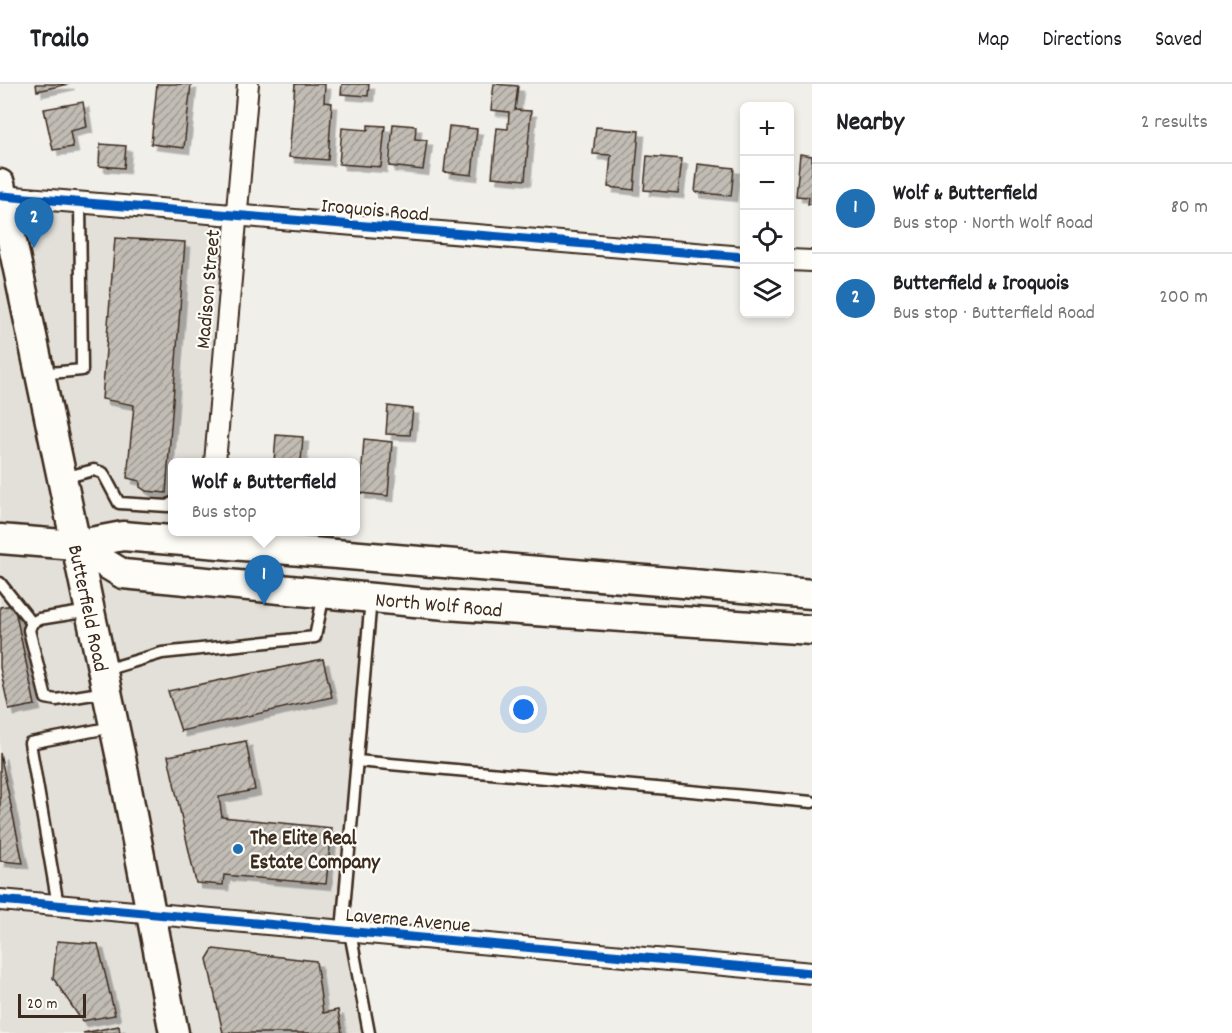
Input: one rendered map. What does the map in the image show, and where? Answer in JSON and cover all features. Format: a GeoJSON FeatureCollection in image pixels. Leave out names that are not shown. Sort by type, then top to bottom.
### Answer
{"type":"FeatureCollection","features":[{"type":"Feature","properties":{"kind":"main road","name":"Butterfield Road"},"geometry":{"type":"LineString","coordinates":[[1,190],[12,264],[40,374],[62,478],[174,1033]]}},
{"type":"Feature","properties":{"kind":"main road","name":"North Wolf Road"},"geometry":{"type":"LineString","coordinates":[[0,539],[75,545],[123,536],[209,537],[812,594]]}},
{"type":"Feature","properties":{"kind":"main road","name":"North Wolf Road"},"geometry":{"type":"LineString","coordinates":[[75,545],[123,574],[371,598],[812,630]]}},
{"type":"Feature","properties":{"kind":"street","name":"Madison Street"},"geometry":{"type":"LineString","coordinates":[[215,458],[239,214],[248,84]]}},
{"type":"Feature","properties":{"kind":"street","name":"Iroquois Road"},"geometry":{"type":"LineString","coordinates":[[1,190],[80,202],[239,214],[511,240],[740,257]]}},
{"type":"Feature","properties":{"kind":"street"},"geometry":{"type":"LineString","coordinates":[[794,260],[812,261]]}},
{"type":"Feature","properties":{"kind":"street","name":"Laverne Avenue"},"geometry":{"type":"LineString","coordinates":[[0,900],[812,974]]}},
{"type":"Feature","properties":{"kind":"lane"},"geometry":{"type":"LineString","coordinates":[[40,374],[82,370],[80,202]]}},
{"type":"Feature","properties":{"kind":"lane"},"geometry":{"type":"LineString","coordinates":[[62,478],[94,471],[103,473],[119,503],[168,506]]}},
{"type":"Feature","properties":{"kind":"lane"},"geometry":{"type":"LineString","coordinates":[[2,588],[32,623]]}},
{"type":"Feature","properties":{"kind":"lane"},"geometry":{"type":"LineString","coordinates":[[32,623],[29,630],[46,698],[56,700],[104,682],[162,653],[315,637],[324,594]]}},
{"type":"Feature","properties":{"kind":"lane"},"geometry":{"type":"LineString","coordinates":[[369,1033],[346,932],[371,598]]}},
{"type":"Feature","properties":{"kind":"lane"},"geometry":{"type":"LineString","coordinates":[[32,623],[89,611]]}},
{"type":"Feature","properties":{"kind":"lane"},"geometry":{"type":"LineString","coordinates":[[58,905],[30,743],[114,727]]}},
{"type":"Feature","properties":{"kind":"lane"},"geometry":{"type":"LineString","coordinates":[[357,761],[812,802]]}},
{"type":"Feature","properties":{"kind":"shaded area"},"geometry":{"type":"Polygon","coordinates":[[[7,197],[233,219],[218,458],[168,458],[168,532],[80,538],[7,197]]]}},
{"type":"Feature","properties":{"kind":"shaded area"},"geometry":{"type":"Polygon","coordinates":[[[0,211],[67,539],[0,532],[0,211]]]}},
{"type":"Feature","properties":{"kind":"shaded area"},"geometry":{"type":"Polygon","coordinates":[[[0,544],[69,550],[173,1033],[0,1033],[0,544]]]}},
{"type":"Feature","properties":{"kind":"shaded area"},"geometry":{"type":"Polygon","coordinates":[[[82,556],[375,603],[347,919],[353,919],[373,1033],[183,1033],[82,556]]]}},
{"type":"Feature","properties":{"kind":"building"},"geometry":{"type":"Polygon","coordinates":[[[36,84],[69,84],[37,91],[36,84]]]}},
{"type":"Feature","properties":{"kind":"building"},"geometry":{"type":"Polygon","coordinates":[[[157,84],[191,84],[184,148],[151,144],[157,84]]]}},
{"type":"Feature","properties":{"kind":"building"},"geometry":{"type":"Polygon","coordinates":[[[295,84],[325,84],[324,102],[332,103],[328,160],[289,157],[295,84]]]}},
{"type":"Feature","properties":{"kind":"building"},"geometry":{"type":"Polygon","coordinates":[[[342,84],[369,84],[368,96],[341,94],[342,84]]]}},
{"type":"Feature","properties":{"kind":"building"},"geometry":{"type":"Polygon","coordinates":[[[494,84],[518,86],[515,110],[531,111],[525,180],[492,177],[497,128],[508,129],[509,112],[491,110],[494,84]]]}},
{"type":"Feature","properties":{"kind":"building"},"geometry":{"type":"Polygon","coordinates":[[[83,102],[87,127],[70,131],[73,147],[53,150],[44,109],[83,102]]]}},
{"type":"Feature","properties":{"kind":"building"},"geometry":{"type":"Polygon","coordinates":[[[393,124],[416,126],[415,139],[427,140],[423,170],[389,166],[393,124]]]}},
{"type":"Feature","properties":{"kind":"building"},"geometry":{"type":"Polygon","coordinates":[[[368,125],[385,126],[381,167],[339,164],[342,128],[368,130],[368,125]]]}},
{"type":"Feature","properties":{"kind":"building"},"geometry":{"type":"Polygon","coordinates":[[[449,126],[477,129],[472,175],[444,172],[449,126]]]}},
{"type":"Feature","properties":{"kind":"building"},"geometry":{"type":"Polygon","coordinates":[[[596,127],[639,131],[634,190],[608,187],[611,155],[593,154],[596,127]]]}},
{"type":"Feature","properties":{"kind":"building"},"geometry":{"type":"Polygon","coordinates":[[[100,144],[126,146],[124,168],[99,166],[100,144]]]}},
{"type":"Feature","properties":{"kind":"building"},"geometry":{"type":"Polygon","coordinates":[[[800,154],[812,156],[812,204],[808,204],[809,197],[796,196],[800,154]]]}},
{"type":"Feature","properties":{"kind":"building"},"geometry":{"type":"Polygon","coordinates":[[[647,156],[682,159],[678,193],[644,190],[647,156]]]}},
{"type":"Feature","properties":{"kind":"building"},"geometry":{"type":"Polygon","coordinates":[[[698,164],[734,168],[731,196],[695,192],[698,164]]]}},
{"type":"Feature","properties":{"kind":"building"},"geometry":{"type":"Polygon","coordinates":[[[115,238],[185,242],[166,493],[146,491],[140,487],[140,481],[127,478],[134,405],[102,399],[115,238]]]}},
{"type":"Feature","properties":{"kind":"building"},"geometry":{"type":"Polygon","coordinates":[[[388,406],[413,409],[410,435],[386,434],[388,406]]]}},
{"type":"Feature","properties":{"kind":"building"},"geometry":{"type":"Polygon","coordinates":[[[276,435],[303,437],[301,458],[274,458],[276,435]]]}},
{"type":"Feature","properties":{"kind":"building"},"geometry":{"type":"Polygon","coordinates":[[[364,439],[392,442],[388,496],[360,493],[364,439]]]}},
{"type":"Feature","properties":{"kind":"building"},"geometry":{"type":"Polygon","coordinates":[[[14,605],[35,705],[9,710],[0,668],[0,607],[14,605]]]}},
{"type":"Feature","properties":{"kind":"building"},"geometry":{"type":"Polygon","coordinates":[[[323,659],[332,697],[181,731],[168,691],[323,659]]]}},
{"type":"Feature","properties":{"kind":"building"},"geometry":{"type":"Polygon","coordinates":[[[246,741],[255,790],[219,797],[222,817],[332,828],[326,884],[224,875],[223,885],[196,883],[168,756],[246,741]]]}},
{"type":"Feature","properties":{"kind":"building"},"geometry":{"type":"Polygon","coordinates":[[[0,753],[23,863],[0,861],[0,753]]]}},
{"type":"Feature","properties":{"kind":"building"},"geometry":{"type":"Polygon","coordinates":[[[57,941],[98,944],[115,1015],[82,1021],[53,978],[57,941]]]}},
{"type":"Feature","properties":{"kind":"building"},"geometry":{"type":"Polygon","coordinates":[[[213,949],[316,961],[323,1013],[338,1010],[342,1033],[223,1033],[207,959],[213,949]]]}},
{"type":"Feature","properties":{"kind":"building"},"geometry":{"type":"Polygon","coordinates":[[[119,1026],[120,1033],[83,1033],[119,1026]]]}},
{"type":"Feature","properties":{"kind":"cycle path"},"geometry":{"type":"LineString","coordinates":[[2,196],[740,257]]}},
{"type":"Feature","properties":{"kind":"cycle path"},"geometry":{"type":"LineString","coordinates":[[0,900],[812,973]]}},
{"type":"Feature","properties":{"kind":"place","name":"Butterfield & Iroquois"},"geometry":{"type":"Point","coordinates":[34,248]}},
{"type":"Feature","properties":{"kind":"place","name":"Wolf & Butterfield"},"geometry":{"type":"Point","coordinates":[264,605]}},
{"type":"Feature","properties":{"kind":"place","name":"The Elite Real Estate Company"},"geometry":{"type":"Point","coordinates":[238,849]}}]}
